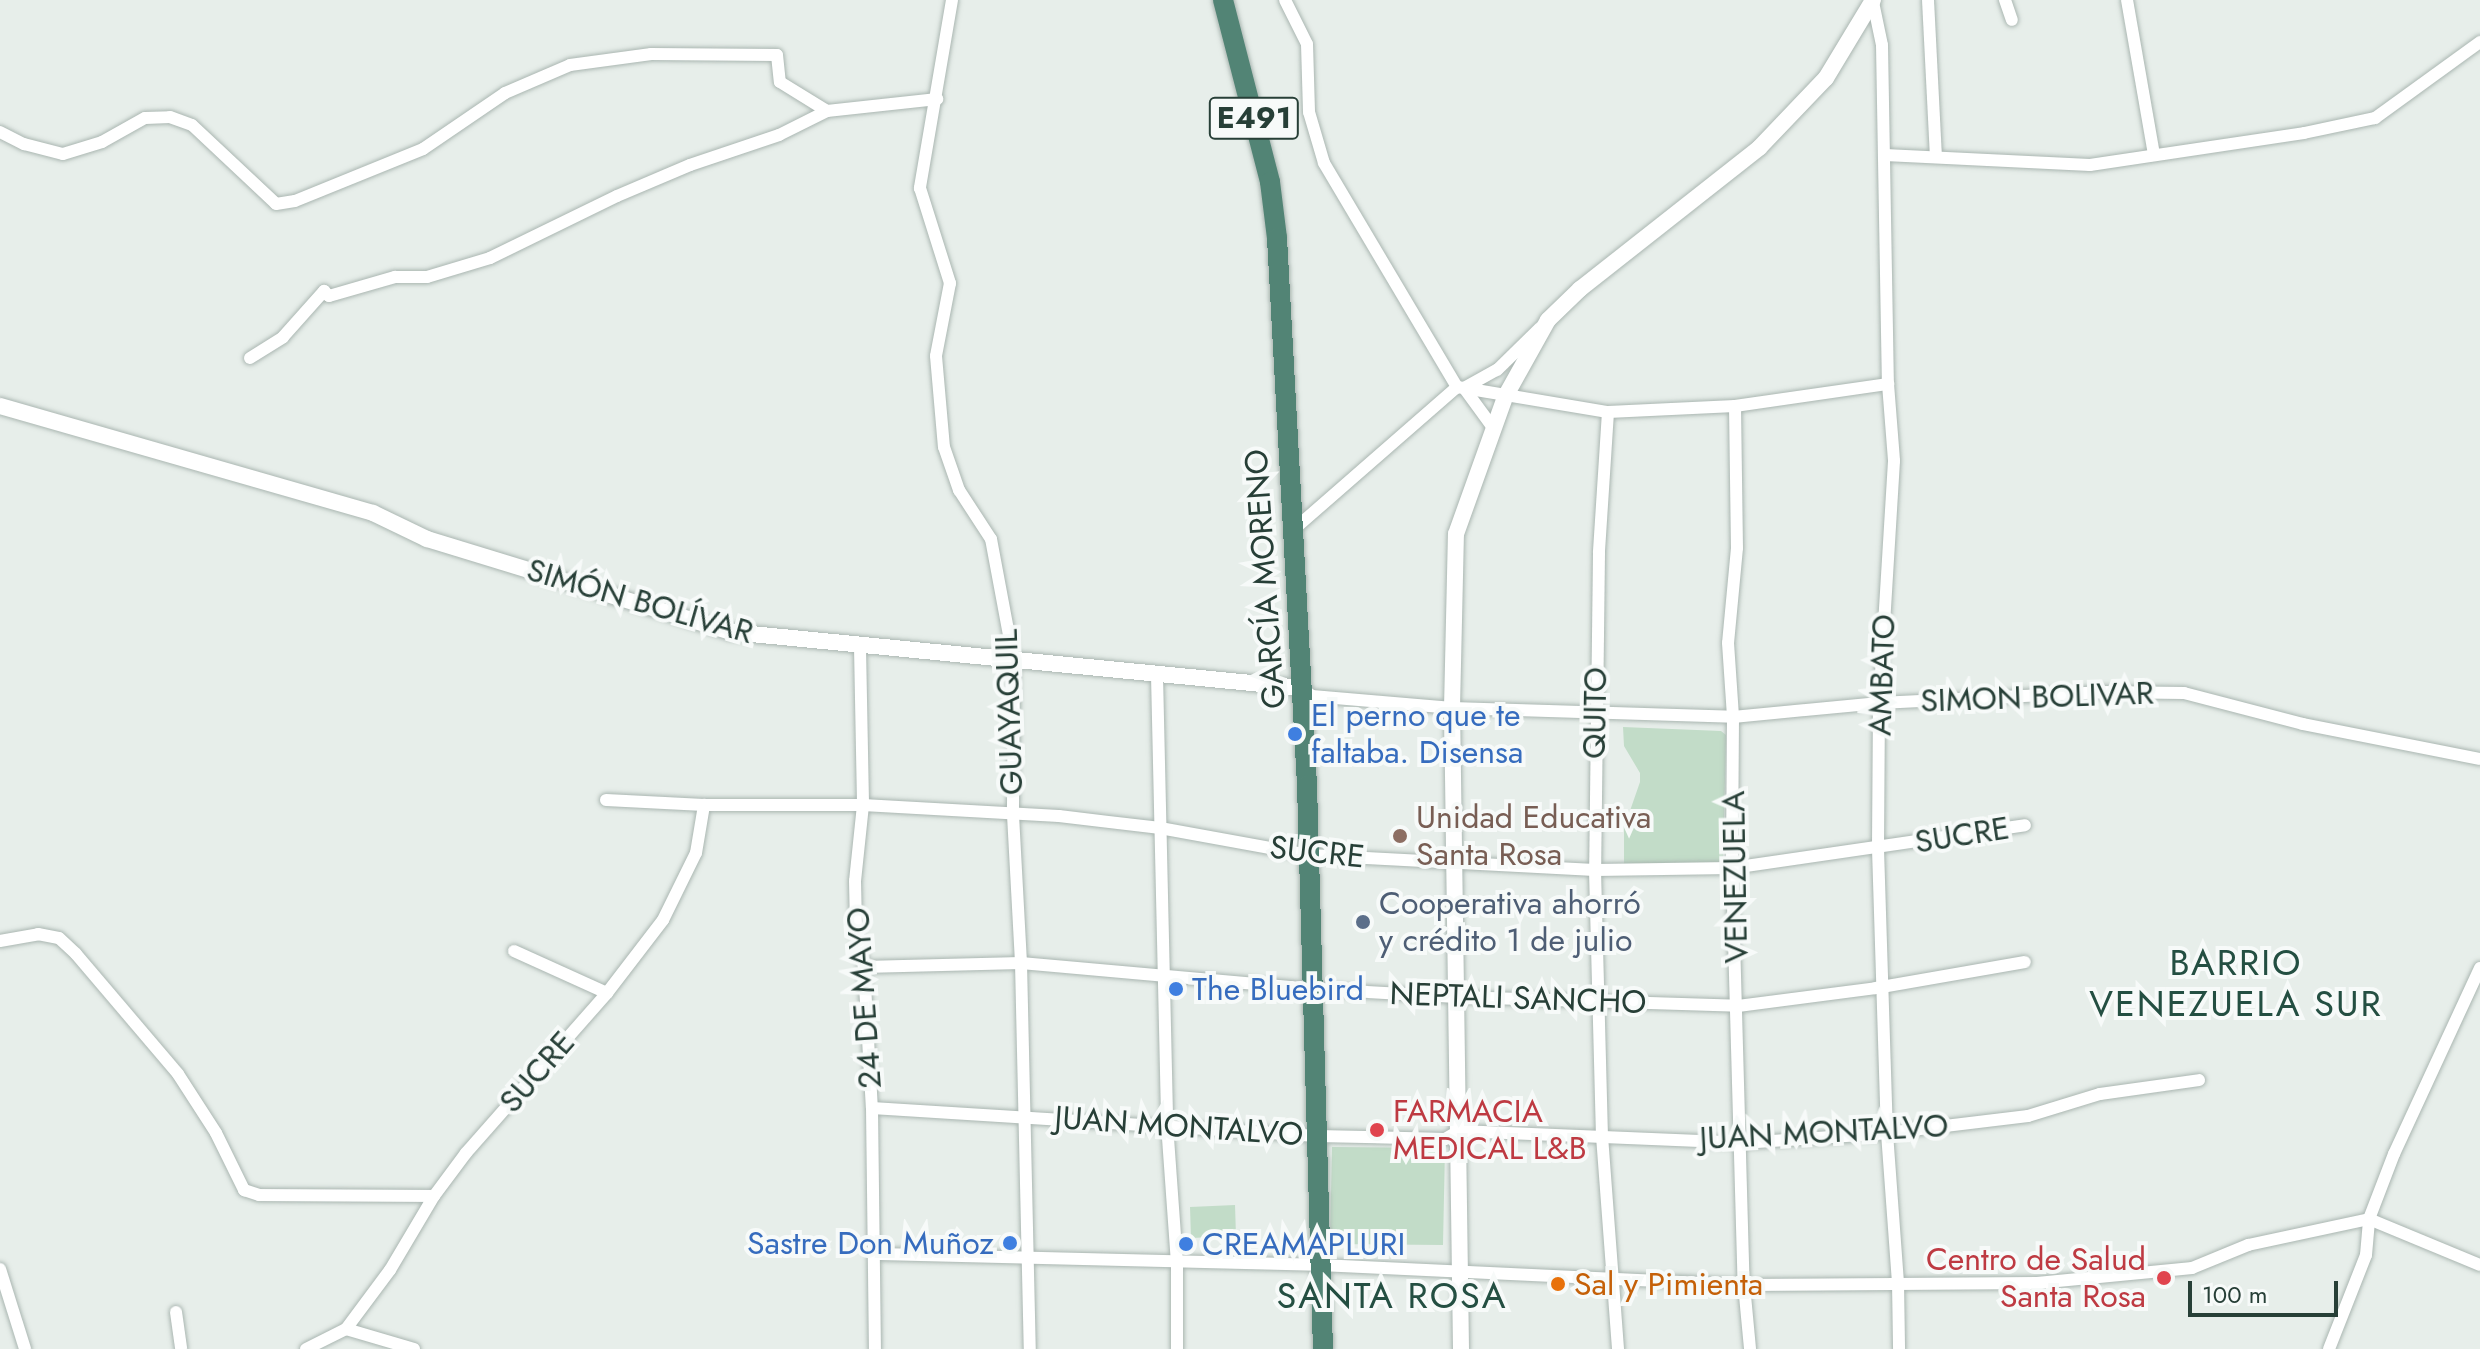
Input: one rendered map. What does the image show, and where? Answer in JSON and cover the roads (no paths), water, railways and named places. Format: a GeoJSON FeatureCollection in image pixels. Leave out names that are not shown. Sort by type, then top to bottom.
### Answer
{"type":"FeatureCollection","features":[{"type":"Feature","properties":{"kind":"highway","name":"GARCÍA MORENO"},"geometry":{"type":"LineString","coordinates":[[1223,0],[1270,182],[1277,238],[1315,989],[1323,1349]]}},
{"type":"Feature","properties":{"kind":"street","name":"GUAYAQUIL"},"geometry":{"type":"LineString","coordinates":[[952,0],[920,188],[950,283],[936,356],[944,447],[959,490],[991,539],[1014,662],[1013,815],[1021,963],[1030,1349]]}},
{"type":"Feature","properties":{"kind":"street"},"geometry":{"type":"LineString","coordinates":[[1285,0],[1307,44],[1309,112],[1324,163],[1461,388],[1494,429]]}},
{"type":"Feature","properties":{"kind":"street"},"geometry":{"type":"LineString","coordinates":[[1928,0],[1936,157]]}},
{"type":"Feature","properties":{"kind":"street"},"geometry":{"type":"LineString","coordinates":[[2005,0],[2012,20]]}},
{"type":"Feature","properties":{"kind":"street"},"geometry":{"type":"LineString","coordinates":[[2127,0],[2154,155]]}},
{"type":"Feature","properties":{"kind":"street"},"geometry":{"type":"LineString","coordinates":[[1292,531],[1461,388],[1497,370],[1580,289],[1759,148],[1826,78],[1873,1]]}},
{"type":"Feature","properties":{"kind":"street","name":"AMBATO"},"geometry":{"type":"LineString","coordinates":[[1873,1],[1882,45],[1888,384],[1894,461],[1879,703],[1878,849],[1887,1133],[1898,1282],[1899,1349]]}},
{"type":"Feature","properties":{"kind":"street"},"geometry":{"type":"LineString","coordinates":[[1885,155],[2090,165],[2304,133],[2375,118],[2480,42]]}},
{"type":"Feature","properties":{"kind":"street"},"geometry":{"type":"LineString","coordinates":[[0,132],[24,144],[63,154],[102,142],[145,118],[170,117],[192,125],[276,204],[295,201],[423,149],[505,93],[570,65],[651,54],[777,55],[780,82],[827,111]]}},
{"type":"Feature","properties":{"kind":"street"},"geometry":{"type":"LineString","coordinates":[[250,358],[283,337],[324,291],[329,296],[395,277],[427,277],[490,258],[617,196],[690,165],[779,135],[827,111],[937,99]]}},
{"type":"Feature","properties":{"kind":"street"},"geometry":{"type":"LineString","coordinates":[[1461,1349],[1452,708],[1456,534],[1505,397],[1548,320]]}},
{"type":"Feature","properties":{"kind":"street"},"geometry":{"type":"LineString","coordinates":[[1461,388],[1608,412],[1735,406],[1888,384]]}},
{"type":"Feature","properties":{"kind":"street","name":"SIMÓN BOLÍVAR"},"geometry":{"type":"LineString","coordinates":[[0,406],[373,513],[427,539],[731,632],[1302,688]]}},
{"type":"Feature","properties":{"kind":"street","name":"VENEZUELA"},"geometry":{"type":"LineString","coordinates":[[1735,406],[1737,548],[1728,643],[1733,717],[1732,868],[1744,1285],[1750,1349]]}},
{"type":"Feature","properties":{"kind":"street","name":"QUITO"},"geometry":{"type":"LineString","coordinates":[[1608,412],[1599,553],[1595,870],[1602,1136],[1615,1277],[1618,1349]]}},
{"type":"Feature","properties":{"kind":"street","name":"24 DE MAYO"},"geometry":{"type":"LineString","coordinates":[[860,647],[863,805],[855,881],[856,924],[864,967],[872,1108],[875,1349]]}},
{"type":"Feature","properties":{"kind":"street"},"geometry":{"type":"LineString","coordinates":[[1157,675],[1167,1124],[1177,1263],[1177,1349]]}},
{"type":"Feature","properties":{"kind":"street","name":"SIMON BOLIVAR"},"geometry":{"type":"LineString","coordinates":[[1302,688],[1312,696],[1452,708],[1595,715],[1733,717],[1879,703],[2101,692],[2184,693],[2303,724],[2480,759]]}},
{"type":"Feature","properties":{"kind":"street","name":"SUCRE"},"geometry":{"type":"LineString","coordinates":[[606,800],[704,805],[863,805],[1013,815],[1160,828],[1309,855],[1595,870],[1732,868],[1878,849],[2025,825]]}},
{"type":"Feature","properties":{"kind":"street","name":"SUCRE"},"geometry":{"type":"LineString","coordinates":[[346,1329],[390,1270],[434,1196],[466,1153],[640,953],[681,888],[696,853],[704,805]]}},
{"type":"Feature","properties":{"kind":"street"},"geometry":{"type":"LineString","coordinates":[[0,941],[38,934],[59,938],[76,954],[178,1074],[216,1133],[244,1190],[259,1195],[434,1196]]}},
{"type":"Feature","properties":{"kind":"street"},"geometry":{"type":"LineString","coordinates":[[514,951],[607,993]]}},
{"type":"Feature","properties":{"kind":"street","name":"NEPTALI SANCHO"},"geometry":{"type":"LineString","coordinates":[[864,967],[1021,963],[1315,989],[1600,1003],[1738,1006],[1882,987],[2025,962]]}},
{"type":"Feature","properties":{"kind":"street"},"geometry":{"type":"LineString","coordinates":[[2329,1349],[2366,1255],[2369,1219],[2394,1154],[2480,968]]}},
{"type":"Feature","properties":{"kind":"street","name":"JUAN MONTALVO"},"geometry":{"type":"LineString","coordinates":[[872,1108],[1167,1124],[1317,1136],[1445,1139],[1459,1131],[1742,1143],[1887,1133],[2028,1116],[2100,1094],[2199,1080]]}},
{"type":"Feature","properties":{"kind":"street"},"geometry":{"type":"LineString","coordinates":[[876,1254],[1320,1265],[1744,1285],[2037,1283],[2192,1268],[2248,1245],[2369,1219],[2480,1265]]}},
{"type":"Feature","properties":{"kind":"street"},"geometry":{"type":"LineString","coordinates":[[0,1269],[25,1349]]}},
{"type":"Feature","properties":{"kind":"street"},"geometry":{"type":"LineString","coordinates":[[176,1312],[181,1349]]}},
{"type":"Feature","properties":{"kind":"street"},"geometry":{"type":"LineString","coordinates":[[306,1349],[346,1329],[394,1346],[414,1349]]}},
{"type":"Feature","properties":{"kind":"place","name":"El perno que te faltaba. Disensa"},"geometry":{"type":"Point","coordinates":[1295,734]}},
{"type":"Feature","properties":{"kind":"place","name":"Unidad Educativa Santa Rosa"},"geometry":{"type":"Point","coordinates":[1400,836]}},
{"type":"Feature","properties":{"kind":"place","name":"Cooperativa ahorró y crédito 1 de julio"},"geometry":{"type":"Point","coordinates":[1363,922]}},
{"type":"Feature","properties":{"kind":"place","name":"The Bluebird"},"geometry":{"type":"Point","coordinates":[1176,989]}},
{"type":"Feature","properties":{"kind":"place","name":"FARMACIA MEDICAL L&B"},"geometry":{"type":"Point","coordinates":[1377,1130]}},
{"type":"Feature","properties":{"kind":"place","name":"Sastre Don Muñoz"},"geometry":{"type":"Point","coordinates":[1010,1243]}},
{"type":"Feature","properties":{"kind":"place","name":"CREAMAPLURI"},"geometry":{"type":"Point","coordinates":[1186,1244]}},
{"type":"Feature","properties":{"kind":"place","name":"Centro de Salud Santa Rosa"},"geometry":{"type":"Point","coordinates":[2164,1278]}},
{"type":"Feature","properties":{"kind":"place","name":"Sal y Pimienta"},"geometry":{"type":"Point","coordinates":[1558,1284]}},
{"type":"Feature","properties":{"kind":"district","name":"BARRIO VENEZUELA SUR"},"geometry":{"type":"Point","coordinates":[2236,982]}},
{"type":"Feature","properties":{"kind":"district","name":"SANTA ROSA"},"geometry":{"type":"Point","coordinates":[1392,1296]}}]}
